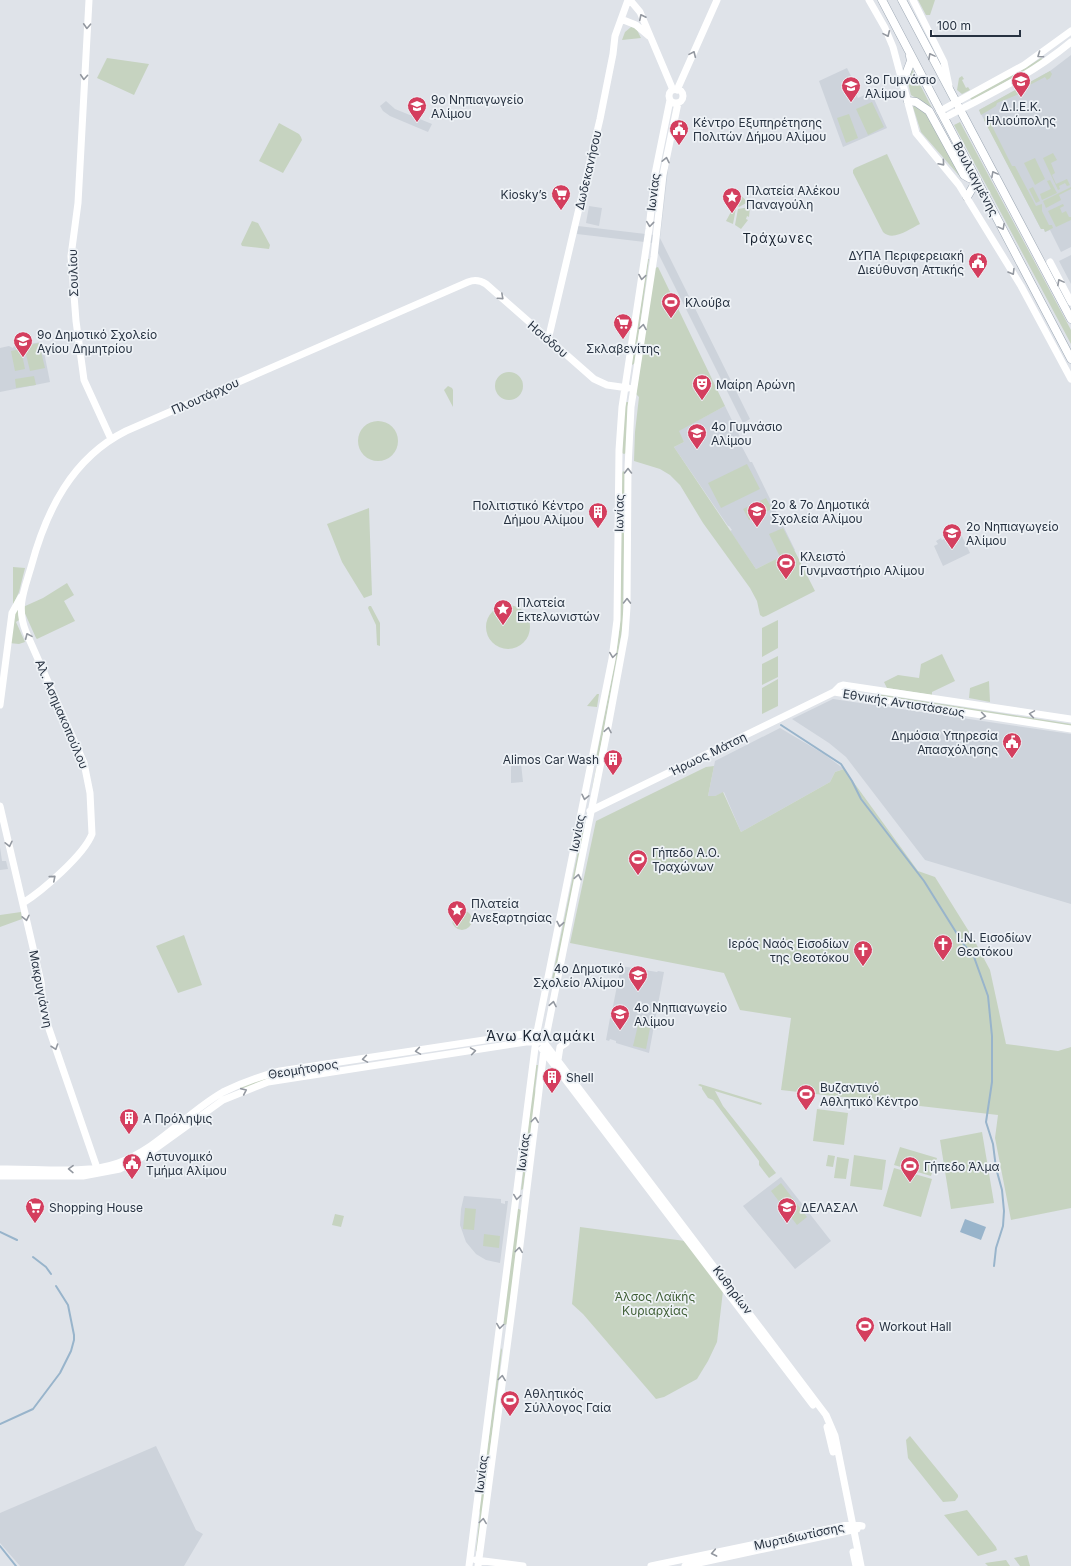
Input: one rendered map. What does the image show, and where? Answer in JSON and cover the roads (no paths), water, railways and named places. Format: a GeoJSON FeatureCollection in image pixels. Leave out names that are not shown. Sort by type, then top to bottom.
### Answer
{"type":"FeatureCollection","features":[{"type":"Feature","properties":{"kind":"main road","name":"Βουλιαγμένης"},"geometry":{"type":"LineString","coordinates":[[882,0],[1071,358]]}},
{"type":"Feature","properties":{"kind":"main road","name":"Βουλιαγμένης"},"geometry":{"type":"LineString","coordinates":[[902,0],[1071,319]]}},
{"type":"Feature","properties":{"kind":"main road"},"geometry":{"type":"LineString","coordinates":[[903,82],[911,62],[909,51]]}},
{"type":"Feature","properties":{"kind":"main road"},"geometry":{"type":"LineString","coordinates":[[908,101],[916,102],[929,111],[964,175],[976,180],[967,197]]}},
{"type":"Feature","properties":{"kind":"street","name":"Σουλίου"},"geometry":{"type":"LineString","coordinates":[[89,0],[78,202],[71,249],[73,290],[84,380],[111,439]]}},
{"type":"Feature","properties":{"kind":"street","name":"Δωδεκανήσου"},"geometry":{"type":"LineString","coordinates":[[548,340],[598,127],[613,54],[615,36],[629,0]]}},
{"type":"Feature","properties":{"kind":"street"},"geometry":{"type":"LineString","coordinates":[[629,0],[640,12],[649,36],[675,90],[682,93],[681,100],[678,103],[674,103],[670,100],[669,94],[675,90],[717,0]]}},
{"type":"Feature","properties":{"kind":"street"},"geometry":{"type":"LineString","coordinates":[[869,0],[885,28],[893,47],[916,133],[954,177],[967,197],[1021,286],[1071,379]]}},
{"type":"Feature","properties":{"kind":"street"},"geometry":{"type":"LineString","coordinates":[[913,0],[944,62],[950,90]]}},
{"type":"Feature","properties":{"kind":"street"},"geometry":{"type":"LineString","coordinates":[[621,19],[636,25],[649,36]]}},
{"type":"Feature","properties":{"kind":"street"},"geometry":{"type":"LineString","coordinates":[[942,115],[956,102],[1024,65],[1043,53],[1071,31]]}},
{"type":"Feature","properties":{"kind":"street"},"geometry":{"type":"LineString","coordinates":[[942,115],[960,110],[1030,72],[1071,42]]}},
{"type":"Feature","properties":{"kind":"street","name":"Ιωνίας"},"geometry":{"type":"LineString","coordinates":[[470,1563],[537,1032],[609,676],[617,627],[619,450],[624,387],[649,229],[655,174],[670,100]]}},
{"type":"Feature","properties":{"kind":"street","name":"Ιωνίας"},"geometry":{"type":"LineString","coordinates":[[479,1564],[545,1042],[592,810],[626,628],[628,450],[630,407],[654,257],[663,175],[678,103]]}},
{"type":"Feature","properties":{"kind":"street"},"geometry":{"type":"LineString","coordinates":[[1050,262],[1071,302]]}},
{"type":"Feature","properties":{"kind":"street","name":"Ησιόδου"},"geometry":{"type":"LineString","coordinates":[[468,282],[476,280],[483,282],[594,379],[607,385],[634,388]]}},
{"type":"Feature","properties":{"kind":"street","name":"Πλουτάρχου"},"geometry":{"type":"LineString","coordinates":[[23,594],[41,533],[54,504],[79,467],[94,452],[111,439],[188,403],[468,282]]}},
{"type":"Feature","properties":{"kind":"street"},"geometry":{"type":"LineString","coordinates":[[0,705],[12,613],[23,594]]}},
{"type":"Feature","properties":{"kind":"street","name":"Αλ. Ασημακοπούλου"},"geometry":{"type":"LineString","coordinates":[[22,902],[55,877],[72,861],[90,840],[93,829],[90,792],[86,770],[77,746],[22,622],[21,609],[23,594]]}},
{"type":"Feature","properties":{"kind":"street","name":"Εθνικής Αντιστάσεως"},"geometry":{"type":"LineString","coordinates":[[834,692],[840,686],[846,685],[1071,720]]}},
{"type":"Feature","properties":{"kind":"street","name":"Ήρωος Μάτση"},"geometry":{"type":"LineString","coordinates":[[581,813],[592,810],[834,692]]}},
{"type":"Feature","properties":{"kind":"street","name":"Εθνικής Αντιστάσεως"},"geometry":{"type":"LineString","coordinates":[[834,692],[1071,729]]}},
{"type":"Feature","properties":{"kind":"street","name":"Μακρυγιάννη"},"geometry":{"type":"LineString","coordinates":[[0,806],[41,982],[42,1007],[97,1168]]}},
{"type":"Feature","properties":{"kind":"street"},"geometry":{"type":"LineString","coordinates":[[537,1032],[545,1042]]}},
{"type":"Feature","properties":{"kind":"street","name":"Θεομήτορος"},"geometry":{"type":"LineString","coordinates":[[0,1168],[81,1169],[97,1168],[117,1163],[136,1154],[223,1092],[261,1076],[280,1071],[537,1032]]}},
{"type":"Feature","properties":{"kind":"street"},"geometry":{"type":"LineString","coordinates":[[536,1041],[544,1051]]}},
{"type":"Feature","properties":{"kind":"street","name":"Θεομήτορος"},"geometry":{"type":"LineString","coordinates":[[0,1176],[83,1176],[120,1169],[148,1154],[223,1100],[268,1082],[536,1041],[545,1042]]}},
{"type":"Feature","properties":{"kind":"street","name":"Κυθηρίων"},"geometry":{"type":"LineString","coordinates":[[545,1042],[557,1064]]}},
{"type":"Feature","properties":{"kind":"street"},"geometry":{"type":"LineString","coordinates":[[540,1076],[546,1070],[557,1064],[561,1046],[566,1043]]}},
{"type":"Feature","properties":{"kind":"street","name":"Κυθηρίων"},"geometry":{"type":"LineString","coordinates":[[544,1051],[557,1064],[825,1421],[861,1566]]}},
{"type":"Feature","properties":{"kind":"street","name":"Κυθηρίων"},"geometry":{"type":"LineString","coordinates":[[851,1528],[856,1566]]}},
{"type":"Feature","properties":{"kind":"street","name":"Μυρτιδιωτίσσης"},"geometry":{"type":"LineString","coordinates":[[651,1566],[851,1528]]}},
{"type":"Feature","properties":{"kind":"street","name":"Μυρτιδιωτίσσης"},"geometry":{"type":"LineString","coordinates":[[685,1566],[851,1528]]}},
{"type":"Feature","properties":{"kind":"street"},"geometry":{"type":"LineString","coordinates":[[470,1563],[523,1566]]}},
{"type":"Feature","properties":{"kind":"water"},"geometry":{"type":"Polygon","coordinates":[[[965,1219],[986,1227],[981,1240],[960,1232],[965,1219]]]}},
{"type":"Feature","properties":{"kind":"waterway"},"geometry":{"type":"LineString","coordinates":[[781,725],[841,764],[861,799],[924,881],[964,945],[974,957],[988,996],[992,1036],[992,1082],[986,1122],[993,1144],[996,1168],[1002,1190],[1004,1211],[1003,1226],[996,1248],[994,1266]]}},
{"type":"Feature","properties":{"kind":"waterway"},"geometry":{"type":"LineString","coordinates":[[0,1232],[17,1240]]}},
{"type":"Feature","properties":{"kind":"waterway"},"geometry":{"type":"LineString","coordinates":[[33,1257],[46,1267],[51,1274]]}},
{"type":"Feature","properties":{"kind":"waterway"},"geometry":{"type":"LineString","coordinates":[[0,1424],[33,1409],[60,1373],[71,1351],[74,1335],[68,1305],[56,1286]]}},
{"type":"Feature","properties":{"kind":"waterway"},"geometry":{"type":"LineString","coordinates":[[0,1546],[16,1566]]}},
{"type":"Feature","properties":{"kind":"place","name":"Δ.Ι.Ε.Κ. Ηλιούπολης"},"geometry":{"type":"Point","coordinates":[1021,98]}},
{"type":"Feature","properties":{"kind":"place","name":"3ο Γυμνάσιο Αλίμου"},"geometry":{"type":"Point","coordinates":[851,103]}},
{"type":"Feature","properties":{"kind":"place","name":"9ο Νηπιαγωγείο Αλίμου"},"geometry":{"type":"Point","coordinates":[417,123]}},
{"type":"Feature","properties":{"kind":"place","name":"Κέντρο Εξυπηρέτησης Πολιτών Δήμου Αλίμου"},"geometry":{"type":"Point","coordinates":[679,146]}},
{"type":"Feature","properties":{"kind":"place","name":"Kiosky’s"},"geometry":{"type":"Point","coordinates":[561,211]}},
{"type":"Feature","properties":{"kind":"place","name":"Πλατεία Αλέκου Παναγούλη"},"geometry":{"type":"Point","coordinates":[732,214]}},
{"type":"Feature","properties":{"kind":"place","name":"ΔΥΠΑ Περιφερειακή Διεύθυνση Αττικής"},"geometry":{"type":"Point","coordinates":[978,279]}},
{"type":"Feature","properties":{"kind":"place","name":"Κλούβα"},"geometry":{"type":"Point","coordinates":[671,319]}},
{"type":"Feature","properties":{"kind":"place","name":"Σκλαβενίτης"},"geometry":{"type":"Point","coordinates":[623,340]}},
{"type":"Feature","properties":{"kind":"place","name":"9ο Δημοτικό Σχολείο Αγίου Δημητρίου"},"geometry":{"type":"Point","coordinates":[23,358]}},
{"type":"Feature","properties":{"kind":"place","name":"Μαίρη Αρώνη"},"geometry":{"type":"Point","coordinates":[702,401]}},
{"type":"Feature","properties":{"kind":"place","name":"4ο Γυμνάσιο Αλίμου"},"geometry":{"type":"Point","coordinates":[697,450]}},
{"type":"Feature","properties":{"kind":"place","name":"2ο & 7ο Δημοτικά Σχολεία Αλίμου"},"geometry":{"type":"Point","coordinates":[757,528]}},
{"type":"Feature","properties":{"kind":"place","name":"Πολιτιστικό Κέντρο Δήμου Αλίμου"},"geometry":{"type":"Point","coordinates":[598,529]}},
{"type":"Feature","properties":{"kind":"place","name":"2ο Νηπιαγωγείο Αλίμου"},"geometry":{"type":"Point","coordinates":[952,550]}},
{"type":"Feature","properties":{"kind":"place","name":"Κλειστό Γυνμναστήριο Αλίμου"},"geometry":{"type":"Point","coordinates":[786,580]}},
{"type":"Feature","properties":{"kind":"place","name":"Πλατεία Εκτελωνιστών"},"geometry":{"type":"Point","coordinates":[503,626]}},
{"type":"Feature","properties":{"kind":"place","name":"Δημόσια Υπηρεσία Απασχόλησης"},"geometry":{"type":"Point","coordinates":[1012,759]}},
{"type":"Feature","properties":{"kind":"place","name":"Alimos Car Wash"},"geometry":{"type":"Point","coordinates":[613,776]}},
{"type":"Feature","properties":{"kind":"place","name":"Γήπεδο Α.Ο. Τραχώνων"},"geometry":{"type":"Point","coordinates":[638,876]}},
{"type":"Feature","properties":{"kind":"place","name":"Πλατεία Ανεξαρτησίας"},"geometry":{"type":"Point","coordinates":[457,927]}},
{"type":"Feature","properties":{"kind":"place","name":"Ι.Ν. Εισοδίων Θεοτόκου"},"geometry":{"type":"Point","coordinates":[943,961]}},
{"type":"Feature","properties":{"kind":"place","name":"Ιερός Ναός Εισοδίων της Θεοτόκου"},"geometry":{"type":"Point","coordinates":[863,967]}},
{"type":"Feature","properties":{"kind":"place","name":"4ο Δημοτικό Σχολείο Αλίμου"},"geometry":{"type":"Point","coordinates":[638,992]}},
{"type":"Feature","properties":{"kind":"place","name":"4ο Νηπιαγωγείο Αλίμου"},"geometry":{"type":"Point","coordinates":[620,1031]}},
{"type":"Feature","properties":{"kind":"place","name":"Shell"},"geometry":{"type":"Point","coordinates":[552,1094]}},
{"type":"Feature","properties":{"kind":"place","name":"Βυζαντινό Αθλητικό Κέντρο"},"geometry":{"type":"Point","coordinates":[806,1111]}},
{"type":"Feature","properties":{"kind":"place","name":"Α Πρόληψις"},"geometry":{"type":"Point","coordinates":[129,1135]}},
{"type":"Feature","properties":{"kind":"place","name":"Αστυνομικό Τμήμα Αλίμου"},"geometry":{"type":"Point","coordinates":[132,1180]}},
{"type":"Feature","properties":{"kind":"place","name":"Γήπεδο Άλμα"},"geometry":{"type":"Point","coordinates":[910,1183]}},
{"type":"Feature","properties":{"kind":"place","name":"Shopping House"},"geometry":{"type":"Point","coordinates":[35,1224]}},
{"type":"Feature","properties":{"kind":"place","name":"ΔΕΛΑΣΑΛ"},"geometry":{"type":"Point","coordinates":[787,1224]}},
{"type":"Feature","properties":{"kind":"place","name":"Workout Hall"},"geometry":{"type":"Point","coordinates":[865,1343]}},
{"type":"Feature","properties":{"kind":"place","name":"Αθλητικός Σύλλογος Γαία"},"geometry":{"type":"Point","coordinates":[510,1417]}},
{"type":"Feature","properties":{"kind":"district","name":"Τράχωνες"},"geometry":{"type":"Point","coordinates":[778,238]}},
{"type":"Feature","properties":{"kind":"district","name":"Άνω Καλαμάκι"},"geometry":{"type":"Point","coordinates":[541,1035]}},
{"type":"Feature","properties":{"kind":"park label","name":"Άλσος Λαϊκής Κυριαρχίας"},"geometry":{"type":"Point","coordinates":[655,1303]}}]}
